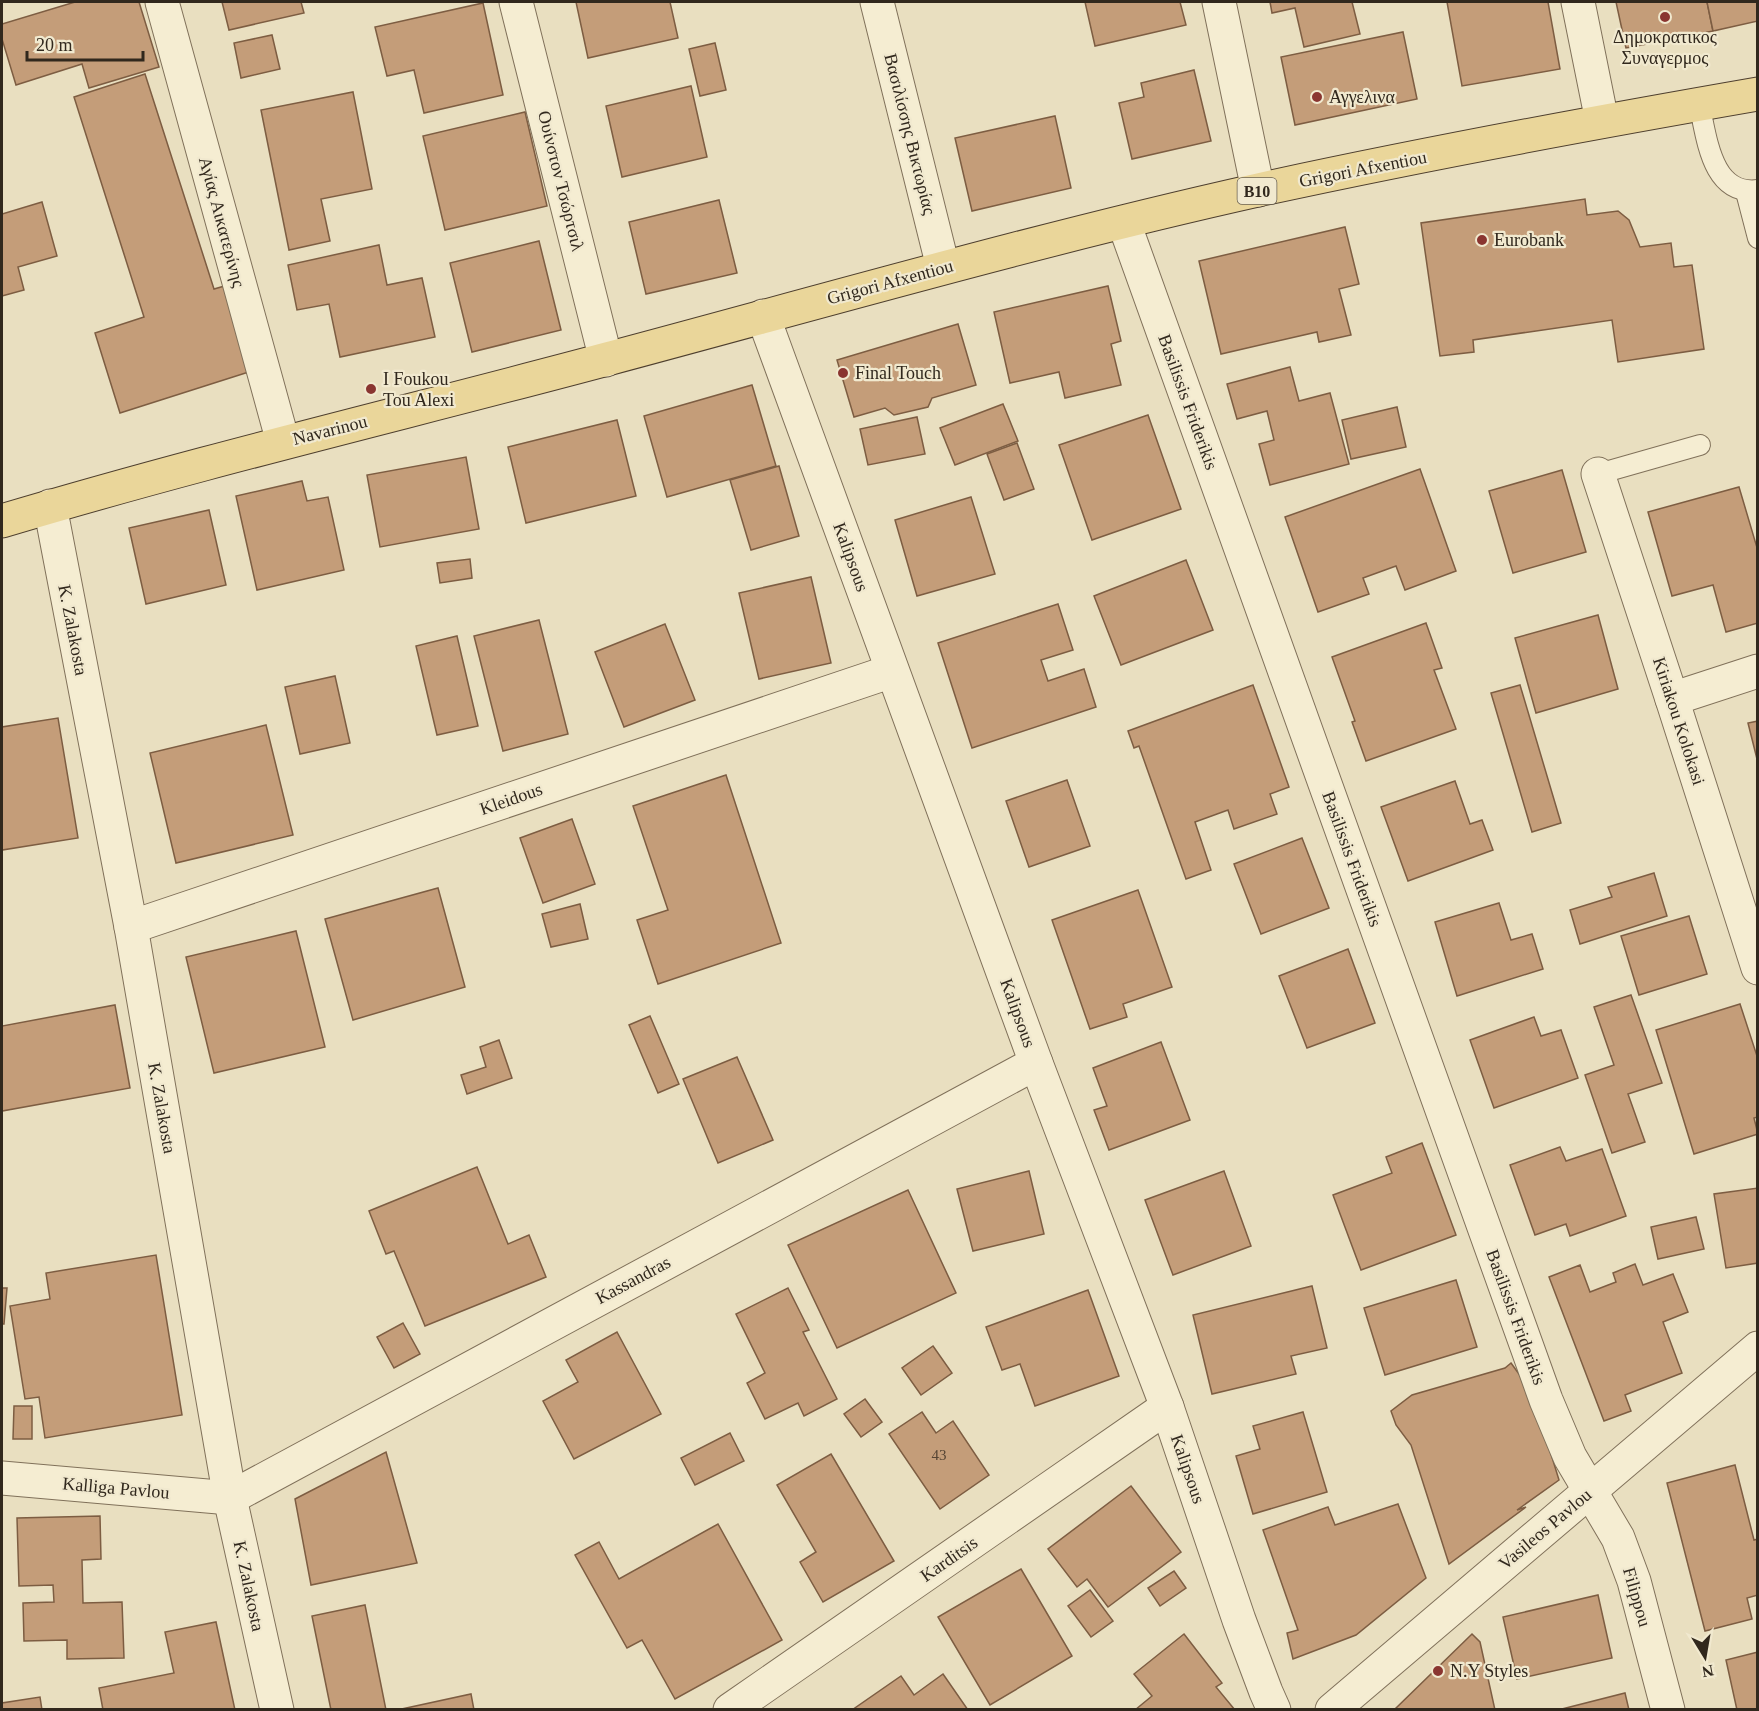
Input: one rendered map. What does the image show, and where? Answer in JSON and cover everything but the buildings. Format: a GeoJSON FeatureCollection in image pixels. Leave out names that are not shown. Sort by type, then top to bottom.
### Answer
{"type":"FeatureCollection","features":[{"type":"Feature","properties":{"kind":"main road","name":"Grigori Afxentiou"},"geometry":{"type":"LineString","coordinates":[[763,316],[942,267],[1258,190],[1602,121],[1758,94]]}},
{"type":"Feature","properties":{"kind":"main road","name":"Navarinou"},"geometry":{"type":"LineString","coordinates":[[2,521],[283,442],[606,360],[763,316]]}},
{"type":"Feature","properties":{"kind":"street","name":"Αγίας Αικατερίνης"},"geometry":{"type":"LineString","coordinates":[[162,2],[283,442]]}},
{"type":"Feature","properties":{"kind":"street","name":"Ουίνστον Τσώρτσιλ"},"geometry":{"type":"LineString","coordinates":[[516,2],[606,360]]}},
{"type":"Feature","properties":{"kind":"street","name":"Βασιλίσσης Βικτωρίας"},"geometry":{"type":"LineString","coordinates":[[877,2],[942,267]]}},
{"type":"Feature","properties":{"kind":"street"},"geometry":{"type":"LineString","coordinates":[[1219,2],[1258,190]]}},
{"type":"Feature","properties":{"kind":"street"},"geometry":{"type":"LineString","coordinates":[[1578,2],[1602,121]]}},
{"type":"Feature","properties":{"kind":"street","name":"Basilissis Friderikis"},"geometry":{"type":"LineString","coordinates":[[1124,223],[1546,1400],[1570,1457],[1591,1491]]}},
{"type":"Feature","properties":{"kind":"street","name":"Kalipsous"},"geometry":{"type":"LineString","coordinates":[[763,316],[1036,1063],[1167,1407],[1239,1620],[1274,1710]]}},
{"type":"Feature","properties":{"kind":"street","name":"Kiriakou Kolokasi"},"geometry":{"type":"LineString","coordinates":[[1598,474],[1758,968]]}},
{"type":"Feature","properties":{"kind":"street","name":"K. Zalakosta"},"geometry":{"type":"LineString","coordinates":[[50,506],[131,927],[230,1498],[277,1710]]}},
{"type":"Feature","properties":{"kind":"street","name":"Kleidous"},"geometry":{"type":"LineString","coordinates":[[131,927],[892,670]]}},
{"type":"Feature","properties":{"kind":"street"},"geometry":{"type":"LineString","coordinates":[[1672,699],[1758,671]]}},
{"type":"Feature","properties":{"kind":"street","name":"Kassandras"},"geometry":{"type":"LineString","coordinates":[[230,1498],[1036,1063]]}},
{"type":"Feature","properties":{"kind":"street","name":"Vasileos Pavlou"},"geometry":{"type":"LineString","coordinates":[[1332,1710],[1758,1348]]}},
{"type":"Feature","properties":{"kind":"street","name":"Karditsis"},"geometry":{"type":"LineString","coordinates":[[730,1710],[1167,1407]]}},
{"type":"Feature","properties":{"kind":"street","name":"Kalliga Pavlou"},"geometry":{"type":"LineString","coordinates":[[2,1478],[230,1498]]}},
{"type":"Feature","properties":{"kind":"street","name":"Filippou"},"geometry":{"type":"LineString","coordinates":[[1591,1491],[1618,1538],[1634,1581],[1668,1710]]}},
{"type":"Feature","properties":{"kind":"lane"},"geometry":{"type":"LineString","coordinates":[[1699,104],[1712,156],[1720,176],[1732,187],[1752,191],[1758,238]]}},
{"type":"Feature","properties":{"kind":"lane"},"geometry":{"type":"LineString","coordinates":[[1598,474],[1700,445]]}},
{"type":"Feature","properties":{"kind":"place","name":"Δημοκρατικος Συναγερμος"},"geometry":{"type":"Point","coordinates":[1665,17]}},
{"type":"Feature","properties":{"kind":"place","name":"Αγγελινα"},"geometry":{"type":"Point","coordinates":[1317,97]}},
{"type":"Feature","properties":{"kind":"place","name":"Eurobank"},"geometry":{"type":"Point","coordinates":[1482,240]}},
{"type":"Feature","properties":{"kind":"place","name":"Final Touch"},"geometry":{"type":"Point","coordinates":[843,373]}},
{"type":"Feature","properties":{"kind":"place","name":"I Foukou Tou Alexi"},"geometry":{"type":"Point","coordinates":[371,389]}},
{"type":"Feature","properties":{"kind":"place","name":"N.Y Styles"},"geometry":{"type":"Point","coordinates":[1438,1671]}}]}
